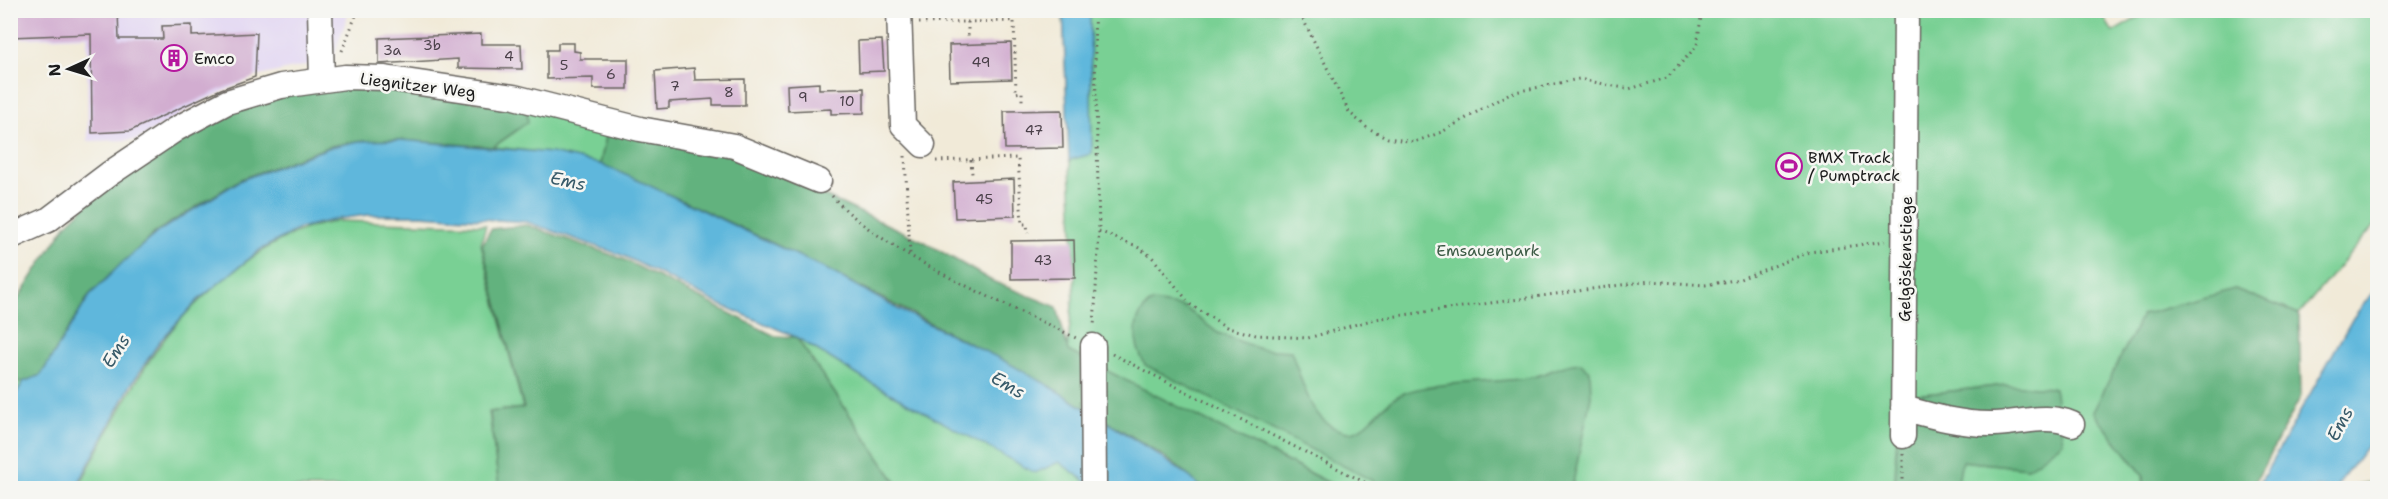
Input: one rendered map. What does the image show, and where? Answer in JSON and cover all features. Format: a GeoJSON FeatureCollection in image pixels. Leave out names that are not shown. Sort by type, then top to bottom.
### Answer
{"type":"FeatureCollection","features":[{"type":"Feature","properties":{"kind":"street"},"geometry":{"type":"LineString","coordinates":[[320,10],[328,79]]}},
{"type":"Feature","properties":{"kind":"street","name":"Gelgöskenstiege"},"geometry":{"type":"LineString","coordinates":[[1903,436],[1906,10]]}},
{"type":"Feature","properties":{"kind":"street"},"geometry":{"type":"LineString","coordinates":[[899,17],[903,125],[923,145]]}},
{"type":"Feature","properties":{"kind":"street","name":"Liegnitzer Weg"},"geometry":{"type":"LineString","coordinates":[[10,237],[48,220],[109,174],[176,129],[227,102],[281,86],[328,79],[385,78],[514,97],[640,129],[734,146],[819,181]]}},
{"type":"Feature","properties":{"kind":"street"},"geometry":{"type":"LineString","coordinates":[[1094,489],[1092,388],[1102,350]]}},
{"type":"Feature","properties":{"kind":"street"},"geometry":{"type":"LineString","coordinates":[[1903,408],[1948,421],[1990,424],[2056,418],[2072,424]]}},
{"type":"Feature","properties":{"kind":"path"},"geometry":{"type":"LineString","coordinates":[[328,79],[358,10]]}},
{"type":"Feature","properties":{"kind":"path"},"geometry":{"type":"LineString","coordinates":[[1094,10],[1102,350]]}},
{"type":"Feature","properties":{"kind":"path"},"geometry":{"type":"LineString","coordinates":[[1303,20],[1349,112],[1366,127],[1388,138],[1414,142],[1442,132],[1510,93],[1579,79],[1629,89],[1667,78],[1697,46],[1702,10]]}},
{"type":"Feature","properties":{"kind":"path"},"geometry":{"type":"LineString","coordinates":[[899,17],[968,22],[1014,21],[1016,93],[1022,93],[1022,102]]}},
{"type":"Feature","properties":{"kind":"path"},"geometry":{"type":"LineString","coordinates":[[968,22],[968,39]]}},
{"type":"Feature","properties":{"kind":"path"},"geometry":{"type":"LineString","coordinates":[[903,125],[910,254]]}},
{"type":"Feature","properties":{"kind":"path"},"geometry":{"type":"LineString","coordinates":[[923,145],[924,162],[1018,158],[1022,224],[1027,224],[1028,233]]}},
{"type":"Feature","properties":{"kind":"path"},"geometry":{"type":"LineString","coordinates":[[971,160],[972,174]]}},
{"type":"Feature","properties":{"kind":"path"},"geometry":{"type":"LineString","coordinates":[[819,181],[850,216],[910,254],[1338,468],[1370,485],[1371,489]]}},
{"type":"Feature","properties":{"kind":"path"},"geometry":{"type":"LineString","coordinates":[[1099,231],[1152,256],[1191,305],[1228,328],[1256,335],[1308,338],[1375,319],[1650,281],[1705,285],[1740,279],[1810,252],[1880,244],[1906,234]]}},
{"type":"Feature","properties":{"kind":"path"},"geometry":{"type":"LineString","coordinates":[[1903,436],[1903,489]]}},
{"type":"Feature","properties":{"kind":"shaded area","name":"Emco"},"geometry":{"type":"Polygon","coordinates":[[[10,11],[349,11],[333,59],[255,77],[205,100],[137,140],[88,141],[87,36],[11,39],[10,11]]]}},
{"type":"Feature","properties":{"kind":"green space","name":"Emsauenpark"},"geometry":{"type":"Polygon","coordinates":[[[2099,10],[2113,32],[2149,11],[2377,11],[2377,222],[2299,314],[2235,289],[2093,412],[2144,476],[2141,488],[1957,488],[1961,461],[2028,468],[2006,385],[1898,397],[1895,488],[1327,488],[1330,483],[1067,351],[1075,278],[1063,11],[2099,10]]]}},
{"type":"Feature","properties":{"kind":"green space"},"geometry":{"type":"Polygon","coordinates":[[[346,81],[526,109],[528,122],[493,147],[400,140],[359,141],[331,146],[241,179],[157,231],[89,295],[41,375],[23,382],[11,380],[10,311],[66,225],[112,180],[230,107],[346,81]]]}},
{"type":"Feature","properties":{"kind":"green space"},"geometry":{"type":"Polygon","coordinates":[[[526,109],[609,123],[600,164],[550,153],[493,147],[515,132],[526,109]]]}},
{"type":"Feature","properties":{"kind":"green space"},"geometry":{"type":"Polygon","coordinates":[[[609,123],[724,150],[923,241],[992,281],[1057,307],[1068,351],[1331,484],[1327,488],[1201,488],[1189,476],[1148,446],[995,357],[751,233],[600,165],[609,123]]]}},
{"type":"Feature","properties":{"kind":"green space"},"geometry":{"type":"Polygon","coordinates":[[[337,221],[486,225],[481,244],[523,408],[489,412],[499,488],[78,488],[137,380],[160,345],[188,312],[224,279],[264,250],[306,228],[337,221]]]}},
{"type":"Feature","properties":{"kind":"green space"},"geometry":{"type":"Polygon","coordinates":[[[527,225],[623,259],[775,336],[796,337],[900,488],[499,488],[490,412],[524,408],[482,245],[491,229],[527,225]]]}},
{"type":"Feature","properties":{"kind":"green space"},"geometry":{"type":"Polygon","coordinates":[[[2235,289],[2299,314],[2301,396],[2252,488],[2141,488],[2144,476],[2093,412],[2142,315],[2235,289]]]}},
{"type":"Feature","properties":{"kind":"green space"},"geometry":{"type":"Polygon","coordinates":[[[1153,302],[1184,307],[1218,333],[1260,349],[1291,351],[1304,388],[1316,412],[1335,428],[1348,432],[1367,424],[1392,400],[1411,391],[1426,387],[1533,377],[1581,363],[1590,371],[1591,396],[1572,488],[1378,488],[1373,481],[1145,365],[1136,339],[1137,322],[1140,314],[1153,302]]]}},
{"type":"Feature","properties":{"kind":"green space"},"geometry":{"type":"Polygon","coordinates":[[[796,337],[864,379],[1059,462],[1095,488],[900,488],[796,337]]]}},
{"type":"Feature","properties":{"kind":"green space"},"geometry":{"type":"Polygon","coordinates":[[[11,380],[23,382],[11,403],[11,380]]]}},
{"type":"Feature","properties":{"kind":"green space"},"geometry":{"type":"Polygon","coordinates":[[[2006,385],[2054,388],[2063,442],[2028,468],[1962,461],[1957,488],[1895,488],[1898,397],[2006,385]]]}},
{"type":"Feature","properties":{"kind":"green space"},"geometry":{"type":"Polygon","coordinates":[[[2377,481],[2377,488],[2342,488],[2377,481]]]}},
{"type":"Feature","properties":{"kind":"water"},"geometry":{"type":"Polygon","coordinates":[[[1063,11],[1090,11],[1092,154],[1069,160],[1063,11]]]}},
{"type":"Feature","properties":{"kind":"water","name":"Ems"},"geometry":{"type":"Polygon","coordinates":[[[400,140],[551,153],[600,164],[642,182],[828,270],[898,309],[1001,359],[1046,384],[1145,446],[1191,478],[1201,488],[1095,488],[1059,462],[1035,473],[864,379],[796,337],[721,305],[624,256],[527,222],[421,215],[368,215],[337,219],[300,228],[260,250],[198,300],[160,341],[131,385],[76,488],[11,488],[11,403],[23,382],[41,375],[90,295],[123,262],[159,231],[241,180],[331,147],[359,141],[400,140]]]}},
{"type":"Feature","properties":{"kind":"water","name":"Ems"},"geometry":{"type":"Polygon","coordinates":[[[2377,287],[2377,433],[2335,488],[2257,488],[2353,318],[2377,287]]]}},
{"type":"Feature","properties":{"kind":"building","name":"Emco"},"geometry":{"type":"Polygon","coordinates":[[[10,10],[118,10],[119,39],[163,39],[162,26],[192,25],[192,36],[257,33],[255,77],[221,89],[130,131],[92,133],[91,34],[10,37],[10,10]]]}},
{"type":"Feature","properties":{"kind":"building"},"geometry":{"type":"Polygon","coordinates":[[[481,34],[481,44],[521,44],[522,69],[458,68],[458,59],[379,64],[379,38],[481,34]]]}},
{"type":"Feature","properties":{"kind":"building"},"geometry":{"type":"Polygon","coordinates":[[[882,40],[884,71],[859,72],[858,41],[882,40]]]}},
{"type":"Feature","properties":{"kind":"building"},"geometry":{"type":"Polygon","coordinates":[[[558,43],[574,43],[574,51],[580,52],[580,59],[628,59],[628,89],[593,89],[593,78],[547,79],[547,50],[558,50],[558,43]]]}},
{"type":"Feature","properties":{"kind":"building"},"geometry":{"type":"Polygon","coordinates":[[[1011,43],[1012,79],[950,81],[949,45],[1011,43]]]}},
{"type":"Feature","properties":{"kind":"building"},"geometry":{"type":"Polygon","coordinates":[[[694,68],[695,80],[745,79],[745,105],[713,105],[713,99],[669,102],[669,108],[657,109],[655,71],[694,68]]]}},
{"type":"Feature","properties":{"kind":"building"},"geometry":{"type":"Polygon","coordinates":[[[819,83],[819,89],[864,88],[864,113],[831,114],[831,109],[788,111],[787,85],[819,83]]]}},
{"type":"Feature","properties":{"kind":"building"},"geometry":{"type":"Polygon","coordinates":[[[1062,110],[1063,148],[1005,149],[1004,111],[1062,110]]]}},
{"type":"Feature","properties":{"kind":"building"},"geometry":{"type":"Polygon","coordinates":[[[1014,179],[1015,216],[955,218],[953,182],[1014,179]]]}},
{"type":"Feature","properties":{"kind":"building"},"geometry":{"type":"Polygon","coordinates":[[[1074,240],[1075,278],[1011,279],[1011,241],[1074,240]]]}},
{"type":"Feature","properties":{"kind":"place","name":"Emco"},"geometry":{"type":"Point","coordinates":[174,58]}},
{"type":"Feature","properties":{"kind":"place","name":"BMX Track / Pumptrack"},"geometry":{"type":"Point","coordinates":[1789,166]}}]}
